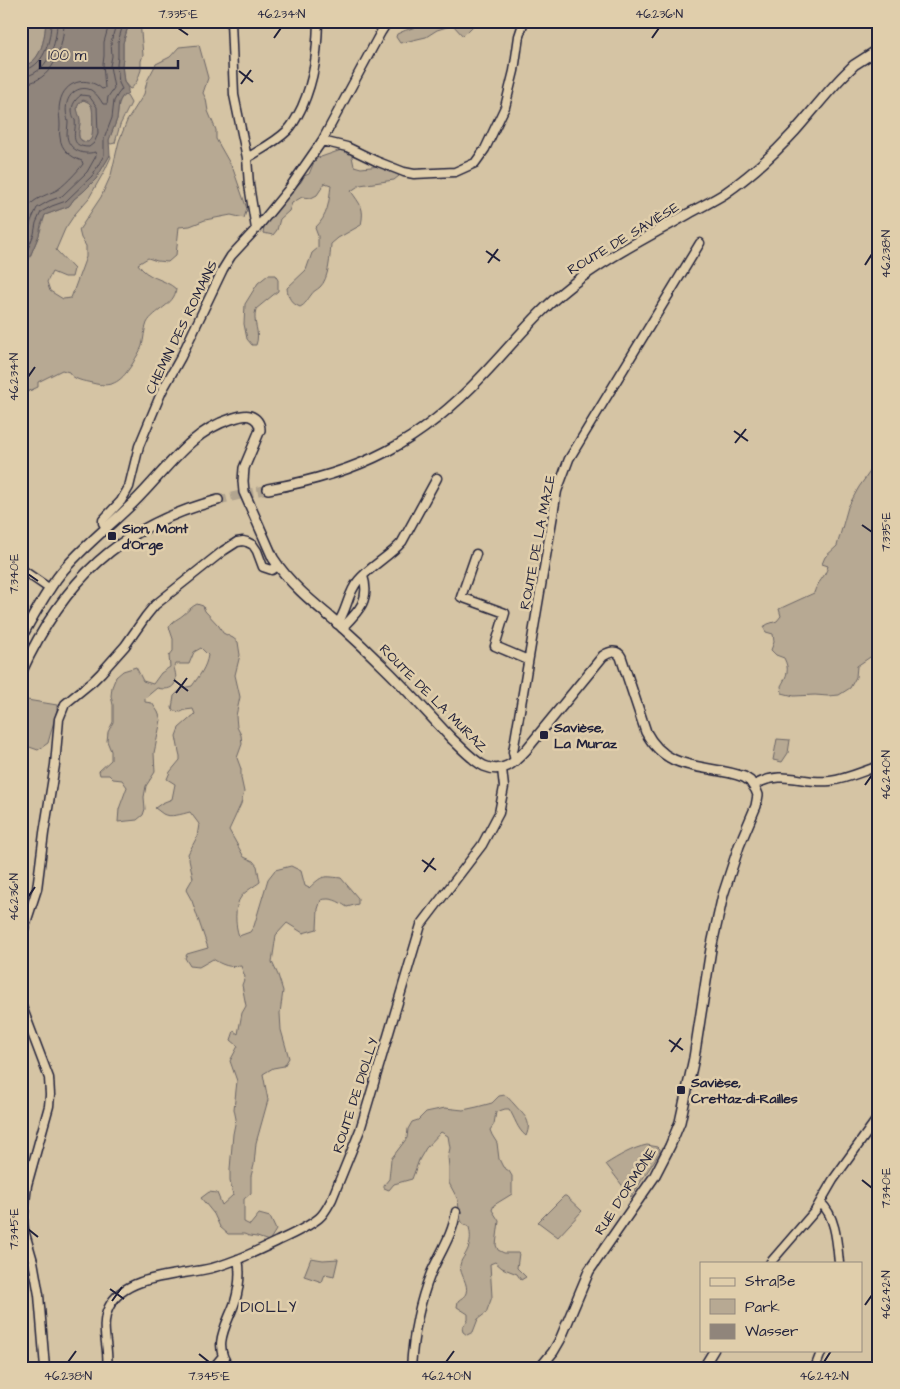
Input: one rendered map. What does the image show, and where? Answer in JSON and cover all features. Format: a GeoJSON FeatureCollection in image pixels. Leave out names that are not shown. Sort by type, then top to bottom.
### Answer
{"type":"FeatureCollection","features":[{"type":"Feature","properties":{"kind":"street"},"geometry":{"type":"LineString","coordinates":[[231,21],[234,95],[247,158],[256,229]]}},
{"type":"Feature","properties":{"kind":"street"},"geometry":{"type":"LineString","coordinates":[[247,158],[281,136],[289,129],[300,112],[316,64],[318,21]]}},
{"type":"Feature","properties":{"kind":"street","name":"CHEMIN DES ROMAINS"},"geometry":{"type":"LineString","coordinates":[[106,528],[103,523],[104,520],[121,501],[129,487],[140,446],[158,400],[181,357],[223,268],[231,256],[288,190],[322,141],[388,21]]}},
{"type":"Feature","properties":{"kind":"street"},"geometry":{"type":"LineString","coordinates":[[322,141],[347,147],[376,161],[414,174],[455,172],[475,162],[485,149],[505,107],[514,71],[519,36],[524,21]]}},
{"type":"Feature","properties":{"kind":"street","name":"ROUTE DE SAVIÈSE"},"geometry":{"type":"LineString","coordinates":[[268,489],[356,466],[395,448],[420,432],[466,394],[543,310],[566,289],[603,263],[723,194],[742,180],[780,147],[849,70],[879,48]]}},
{"type":"Feature","properties":{"kind":"street","name":"ROUTE DE LA MAZE"},"geometry":{"type":"LineString","coordinates":[[515,761],[513,752],[557,491],[569,459],[700,243]]}},
{"type":"Feature","properties":{"kind":"street","name":"ROUTE DE LA MURAZ"},"geometry":{"type":"LineString","coordinates":[[21,638],[61,573],[74,558],[136,501],[180,452],[197,436],[223,422],[242,416],[249,416],[257,421],[260,425],[260,430],[244,468],[244,492],[278,566],[302,593],[391,674],[465,751],[485,766],[502,769]]}},
{"type":"Feature","properties":{"kind":"street"},"geometry":{"type":"LineString","coordinates":[[340,626],[351,591],[363,576],[394,552],[402,542],[437,478]]}},
{"type":"Feature","properties":{"kind":"street"},"geometry":{"type":"LineString","coordinates":[[21,673],[36,642],[56,609],[72,588],[99,561],[126,540],[152,525],[186,509],[218,500]]}},
{"type":"Feature","properties":{"kind":"street"},"geometry":{"type":"LineString","coordinates":[[21,938],[37,889],[55,765],[59,719],[65,704],[101,673],[125,646],[155,605],[236,542],[243,541],[253,545],[263,567],[272,570],[278,566]]}},
{"type":"Feature","properties":{"kind":"street"},"geometry":{"type":"LineString","coordinates":[[476,554],[461,597],[505,613],[495,646],[528,660]]}},
{"type":"Feature","properties":{"kind":"street"},"geometry":{"type":"LineString","coordinates":[[21,569],[50,589]]}},
{"type":"Feature","properties":{"kind":"street"},"geometry":{"type":"LineString","coordinates":[[340,626],[353,618],[363,602],[365,587],[363,576]]}},
{"type":"Feature","properties":{"kind":"street"},"geometry":{"type":"LineString","coordinates":[[502,769],[515,761],[603,656],[610,652],[620,654],[646,732],[651,741],[660,751],[673,760],[739,775],[750,781],[754,786],[764,780],[782,777],[832,781],[879,766]]}},
{"type":"Feature","properties":{"kind":"street","name":"ROUTE DE DIOLLY"},"geometry":{"type":"LineString","coordinates":[[107,1368],[106,1316],[109,1306],[117,1295],[128,1287],[149,1279],[212,1268],[247,1256],[304,1228],[319,1218],[326,1210],[360,1130],[421,925],[482,845],[499,813],[504,787],[502,769]]}},
{"type":"Feature","properties":{"kind":"street","name":"RUE D'ORMÔNE"},"geometry":{"type":"LineString","coordinates":[[540,1368],[560,1340],[589,1271],[654,1177],[680,1122],[694,1058],[711,949],[721,901],[739,846],[756,806],[758,795],[754,786]]}},
{"type":"Feature","properties":{"kind":"street"},"geometry":{"type":"LineString","coordinates":[[21,1004],[49,1078],[50,1087],[49,1106],[27,1185],[22,1230],[32,1261],[39,1295],[45,1368]]}},
{"type":"Feature","properties":{"kind":"street"},"geometry":{"type":"LineString","coordinates":[[771,1262],[821,1203],[833,1180],[879,1116]]}},
{"type":"Feature","properties":{"kind":"street"},"geometry":{"type":"LineString","coordinates":[[821,1203],[827,1209],[832,1221],[839,1262]]}},
{"type":"Feature","properties":{"kind":"street"},"geometry":{"type":"LineString","coordinates":[[411,1368],[415,1331],[421,1303],[431,1274],[455,1222],[456,1212]]}},
{"type":"Feature","properties":{"kind":"street"},"geometry":{"type":"LineString","coordinates":[[230,1368],[223,1356],[221,1346],[222,1335],[238,1291],[240,1274],[238,1259]]}},
{"type":"Feature","properties":{"kind":"street"},"geometry":{"type":"LineString","coordinates":[[703,1368],[713,1352]]}},
{"type":"Feature","properties":{"kind":"street"},"geometry":{"type":"LineString","coordinates":[[815,1368],[821,1352]]}},
{"type":"Feature","properties":{"kind":"street"},"geometry":{"type":"LineString","coordinates":[[214,1368],[223,1356]]}},
{"type":"Feature","properties":{"kind":"green space"},"geometry":{"type":"Polygon","coordinates":[[[21,21],[46,21],[39,53],[32,62],[21,67],[21,21]]]}},
{"type":"Feature","properties":{"kind":"green space"},"geometry":{"type":"Polygon","coordinates":[[[128,21],[140,21],[143,55],[137,81],[130,89],[124,82],[122,65],[123,43],[129,24],[128,21]]]}},
{"type":"Feature","properties":{"kind":"green space"},"geometry":{"type":"Polygon","coordinates":[[[431,21],[499,21],[497,24],[486,22],[474,25],[463,36],[453,25],[437,30],[426,37],[400,43],[396,37],[401,32],[431,21]]]}},
{"type":"Feature","properties":{"kind":"green space"},"geometry":{"type":"Polygon","coordinates":[[[199,45],[208,78],[203,93],[216,130],[216,139],[233,169],[247,209],[244,218],[231,215],[179,227],[176,255],[168,262],[148,258],[138,264],[146,273],[176,289],[175,295],[150,318],[140,350],[129,369],[117,382],[100,385],[79,380],[69,372],[62,370],[38,382],[38,387],[21,396],[21,278],[39,235],[45,215],[69,206],[96,179],[110,155],[111,157],[105,170],[89,198],[65,229],[56,250],[74,269],[72,277],[64,277],[52,272],[47,282],[50,291],[63,299],[71,298],[86,257],[86,246],[79,230],[101,197],[111,175],[119,141],[127,121],[144,94],[147,81],[156,64],[170,57],[179,47],[199,45]]]}},
{"type":"Feature","properties":{"kind":"green space"},"geometry":{"type":"Polygon","coordinates":[[[124,95],[127,96],[131,103],[120,125],[115,143],[111,144],[109,140],[117,119],[119,103],[124,95]]]}},
{"type":"Feature","properties":{"kind":"green space"},"geometry":{"type":"Polygon","coordinates":[[[83,100],[92,107],[92,137],[88,142],[81,140],[79,137],[80,121],[77,107],[83,100]]]}},
{"type":"Feature","properties":{"kind":"green space"},"geometry":{"type":"Polygon","coordinates":[[[344,149],[351,152],[354,166],[361,168],[390,165],[399,176],[394,180],[360,185],[351,191],[362,210],[361,225],[331,244],[325,279],[320,287],[300,307],[290,300],[287,288],[306,270],[312,253],[318,248],[318,236],[315,228],[325,214],[331,185],[325,183],[317,195],[311,198],[302,197],[292,203],[289,211],[280,219],[277,230],[273,235],[263,233],[264,227],[275,209],[301,182],[304,176],[309,174],[314,162],[318,158],[344,149]]]}},
{"type":"Feature","properties":{"kind":"green space"},"geometry":{"type":"Polygon","coordinates":[[[268,275],[275,275],[278,280],[278,291],[256,309],[257,340],[256,345],[252,345],[247,339],[244,324],[245,304],[258,283],[268,275]]]}},
{"type":"Feature","properties":{"kind":"green space"},"geometry":{"type":"Polygon","coordinates":[[[879,453],[879,651],[857,666],[856,677],[850,688],[839,695],[794,696],[782,693],[781,686],[786,675],[787,666],[784,658],[776,655],[771,650],[774,642],[773,634],[766,632],[763,627],[777,621],[781,616],[779,609],[814,593],[828,566],[822,564],[825,557],[837,546],[848,507],[874,466],[874,457],[879,453]]]}},
{"type":"Feature","properties":{"kind":"green space"},"geometry":{"type":"Polygon","coordinates":[[[197,604],[203,606],[223,633],[238,642],[240,655],[235,675],[240,697],[236,716],[237,727],[241,735],[242,744],[237,758],[241,769],[244,792],[241,804],[229,830],[244,857],[253,861],[257,866],[260,882],[241,897],[237,905],[236,916],[239,936],[250,932],[254,926],[268,879],[275,870],[291,866],[301,871],[305,886],[309,888],[323,877],[341,878],[358,898],[358,904],[347,907],[334,900],[321,900],[318,909],[317,929],[303,933],[287,923],[276,935],[272,962],[283,991],[280,1013],[281,1030],[289,1058],[284,1066],[273,1068],[263,1074],[268,1100],[256,1143],[251,1176],[251,1193],[244,1199],[244,1222],[250,1225],[259,1214],[270,1217],[276,1230],[269,1241],[244,1234],[228,1234],[220,1227],[214,1214],[201,1198],[209,1192],[217,1193],[222,1205],[233,1195],[230,1169],[236,1119],[234,1109],[237,1081],[230,1061],[238,1046],[231,1040],[234,1031],[238,1034],[242,1013],[246,1006],[242,985],[245,977],[241,966],[226,966],[213,959],[199,967],[190,966],[185,958],[187,954],[208,948],[192,901],[186,890],[193,878],[188,854],[197,837],[199,824],[190,812],[169,816],[155,808],[172,799],[175,784],[167,779],[180,760],[176,736],[179,728],[195,714],[193,709],[181,712],[174,711],[172,708],[174,696],[182,688],[192,686],[202,672],[208,655],[201,648],[194,652],[189,664],[176,664],[174,668],[176,678],[174,685],[168,689],[157,688],[145,698],[145,702],[152,703],[161,720],[154,753],[155,772],[146,786],[143,815],[137,820],[118,822],[119,809],[127,787],[122,780],[113,779],[109,775],[100,775],[99,771],[111,760],[111,751],[107,741],[108,732],[113,722],[111,696],[116,677],[123,671],[136,667],[143,681],[153,684],[161,673],[170,667],[169,656],[173,651],[173,639],[169,627],[197,604]]]}},
{"type":"Feature","properties":{"kind":"green space"},"geometry":{"type":"Polygon","coordinates":[[[21,699],[57,705],[48,743],[38,750],[21,744],[21,699]]]}},
{"type":"Feature","properties":{"kind":"green space"},"geometry":{"type":"Polygon","coordinates":[[[777,739],[790,740],[788,753],[782,762],[773,760],[777,739]]]}},
{"type":"Feature","properties":{"kind":"green space"},"geometry":{"type":"Polygon","coordinates":[[[505,1095],[526,1118],[528,1130],[526,1136],[518,1127],[509,1109],[496,1112],[494,1124],[490,1130],[497,1143],[499,1159],[503,1167],[512,1176],[512,1194],[494,1205],[492,1210],[499,1221],[496,1245],[498,1250],[504,1253],[519,1253],[517,1268],[526,1277],[521,1280],[517,1274],[502,1268],[495,1262],[490,1264],[492,1297],[486,1313],[478,1319],[473,1332],[467,1335],[463,1332],[462,1328],[468,1320],[468,1314],[457,1307],[458,1301],[465,1296],[467,1290],[460,1265],[469,1245],[470,1233],[469,1227],[463,1224],[460,1218],[458,1200],[449,1183],[448,1157],[450,1148],[448,1136],[441,1132],[426,1148],[412,1179],[394,1184],[389,1190],[384,1188],[384,1185],[389,1179],[391,1159],[407,1138],[408,1129],[412,1122],[418,1120],[426,1112],[445,1108],[463,1110],[477,1107],[492,1103],[499,1096],[505,1095]]]}},
{"type":"Feature","properties":{"kind":"green space"},"geometry":{"type":"Polygon","coordinates":[[[647,1145],[658,1147],[660,1152],[631,1197],[606,1164],[631,1150],[647,1145]]]}},
{"type":"Feature","properties":{"kind":"green space"},"geometry":{"type":"Polygon","coordinates":[[[564,1196],[582,1211],[558,1237],[538,1222],[564,1196]]]}},
{"type":"Feature","properties":{"kind":"green space"},"geometry":{"type":"Polygon","coordinates":[[[311,1258],[323,1260],[338,1259],[334,1276],[325,1274],[322,1282],[304,1276],[311,1258]]]}},
{"type":"Feature","properties":{"kind":"water"},"geometry":{"type":"Polygon","coordinates":[[[46,21],[128,21],[123,43],[122,65],[124,82],[128,88],[128,93],[119,102],[117,119],[109,140],[110,155],[96,179],[69,206],[45,215],[39,235],[21,278],[21,67],[32,62],[39,53],[43,42],[46,21]],[[83,100],[77,108],[80,121],[79,138],[88,142],[92,136],[92,110],[90,104],[83,100]]]}},
{"type":"Feature","properties":{"kind":"tunnel"},"geometry":{"type":"LineString","coordinates":[[218,500],[268,489]]}},
{"type":"Feature","properties":{"kind":"place","name":"Sion, Mont d'Orge"},"geometry":{"type":"Point","coordinates":[112,536]}},
{"type":"Feature","properties":{"kind":"place","name":"Savièse, La Muraz"},"geometry":{"type":"Point","coordinates":[544,735]}},
{"type":"Feature","properties":{"kind":"place","name":"Savièse, Crettaz-di-Railles"},"geometry":{"type":"Point","coordinates":[681,1090]}},
{"type":"Feature","properties":{"kind":"district","name":"DIOLLY"},"geometry":{"type":"Point","coordinates":[269,1307]}}]}
